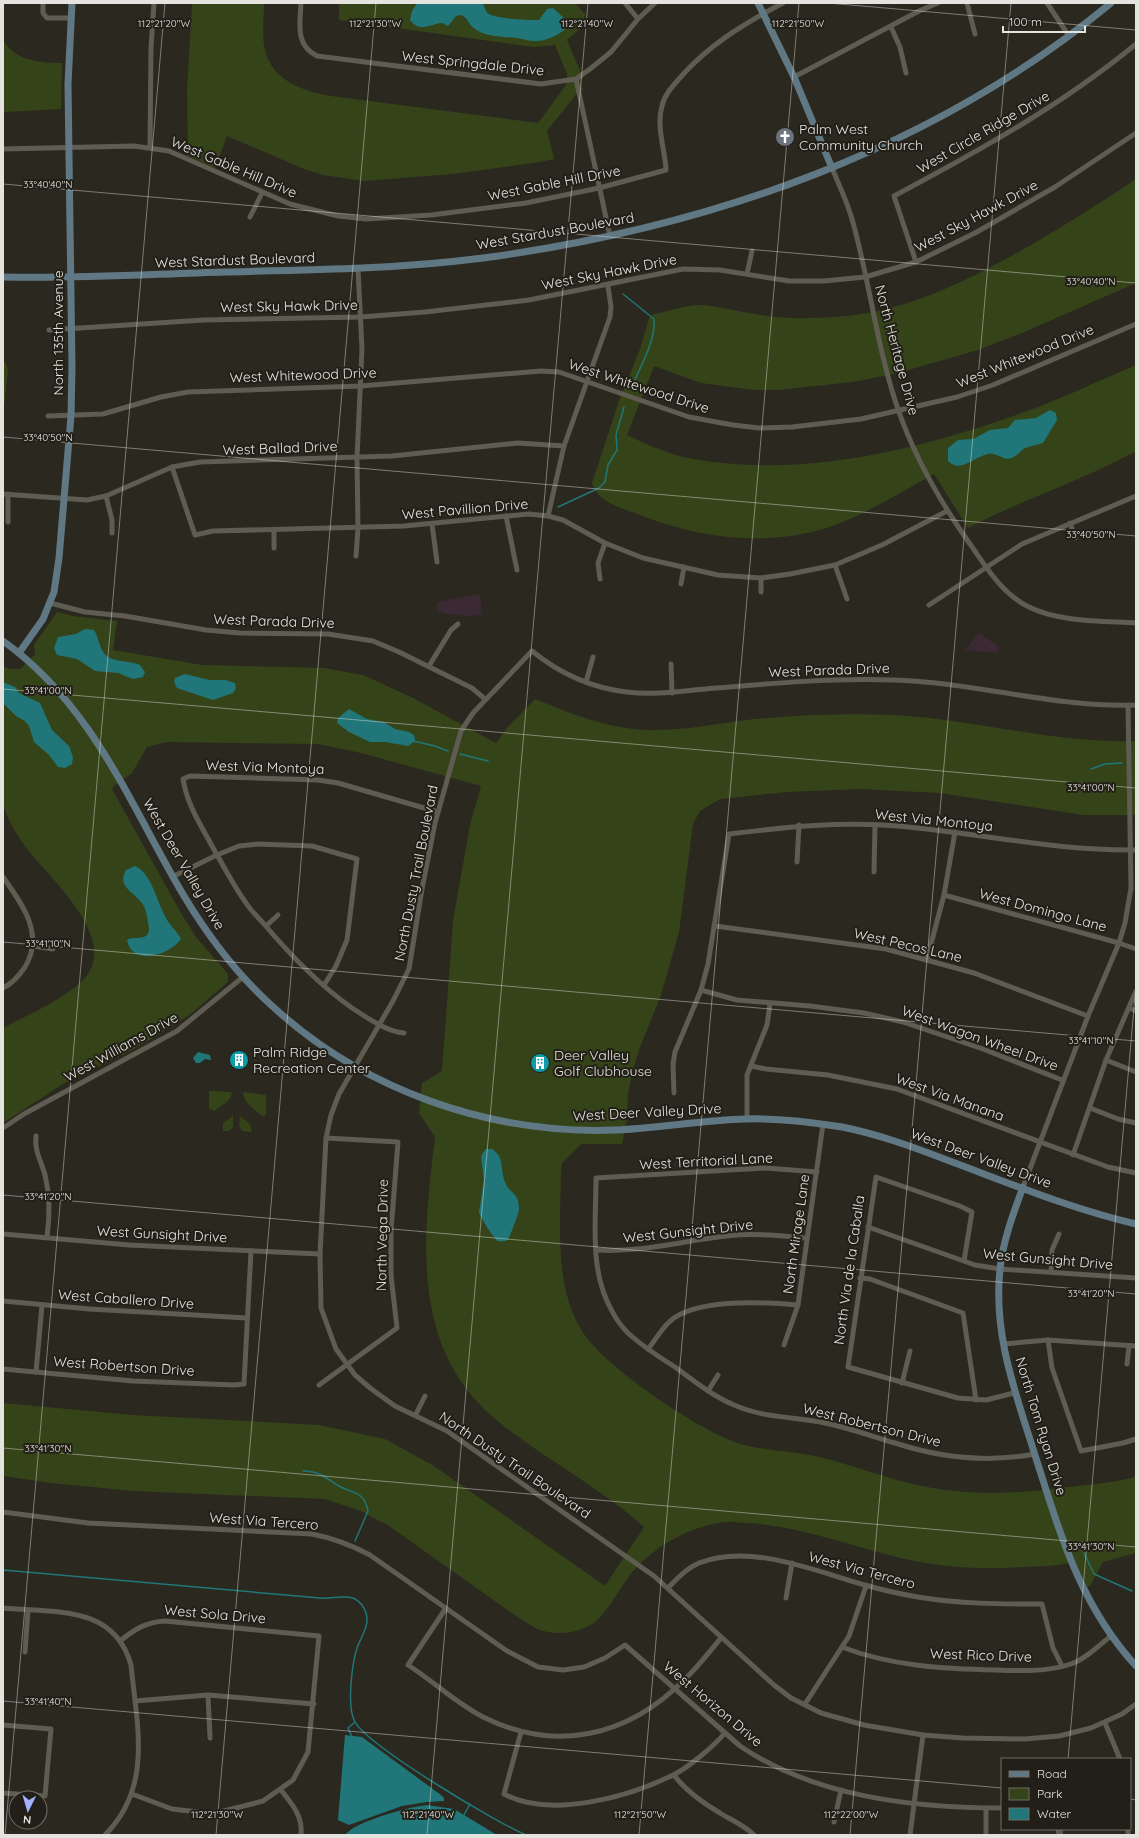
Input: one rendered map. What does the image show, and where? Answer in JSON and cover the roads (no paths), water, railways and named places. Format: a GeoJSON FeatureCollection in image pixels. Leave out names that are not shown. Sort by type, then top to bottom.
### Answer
{"type":"FeatureCollection","features":[{"type":"Feature","properties":{"kind":"street"},"geometry":{"type":"LineString","coordinates":[[43,3],[43,13],[47,18],[71,18]]}},
{"type":"Feature","properties":{"kind":"street","name":"North 135th Avenue"},"geometry":{"type":"LineString","coordinates":[[19,653],[43,619],[50,604],[57,573],[71,416],[72,330],[68,84],[72,3]]}},
{"type":"Feature","properties":{"kind":"street"},"geometry":{"type":"LineString","coordinates":[[150,147],[150,48],[154,3]]}},
{"type":"Feature","properties":{"kind":"street","name":"West Springdale Drive"},"geometry":{"type":"LineString","coordinates":[[301,3],[300,30],[302,44],[308,52],[317,56],[526,84],[541,84],[576,79],[611,52],[638,19],[655,3]]}},
{"type":"Feature","properties":{"kind":"street"},"geometry":{"type":"LineString","coordinates":[[625,3],[638,19]]}},
{"type":"Feature","properties":{"kind":"street"},"geometry":{"type":"LineString","coordinates":[[758,3],[794,76],[832,168]]}},
{"type":"Feature","properties":{"kind":"street"},"geometry":{"type":"LineString","coordinates":[[764,13],[783,3]]}},
{"type":"Feature","properties":{"kind":"street"},"geometry":{"type":"LineString","coordinates":[[794,76],[938,3]]}},
{"type":"Feature","properties":{"kind":"street"},"geometry":{"type":"LineString","coordinates":[[968,3],[975,34]]}},
{"type":"Feature","properties":{"kind":"street"},"geometry":{"type":"LineString","coordinates":[[1047,3],[1069,36]]}},
{"type":"Feature","properties":{"kind":"street","name":"West Stardust Boulevard"},"geometry":{"type":"LineString","coordinates":[[3,277],[71,277],[358,269],[482,258],[610,236],[712,210],[783,187],[832,168],[923,127],[1005,80],[1069,36],[1111,3]]}},
{"type":"Feature","properties":{"kind":"street","name":"West Gable Hill Drive"},"geometry":{"type":"LineString","coordinates":[[3,149],[150,147],[169,150],[262,193],[290,204],[313,211],[338,216],[374,218],[477,210],[526,202],[599,188],[666,170],[659,128],[662,106],[666,96],[701,56],[728,35],[764,13]]}},
{"type":"Feature","properties":{"kind":"street"},"geometry":{"type":"LineString","coordinates":[[891,27],[900,46],[906,73]]}},
{"type":"Feature","properties":{"kind":"street","name":"West Circle Ridge Drive"},"geometry":{"type":"LineString","coordinates":[[916,262],[894,196],[986,147],[1050,108],[1111,65],[1136,44]]}},
{"type":"Feature","properties":{"kind":"street"},"geometry":{"type":"LineString","coordinates":[[576,79],[610,236]]}},
{"type":"Feature","properties":{"kind":"street","name":"West Sky Hawk Drive"},"geometry":{"type":"LineString","coordinates":[[49,330],[72,330],[204,320],[360,317],[426,312],[529,300],[608,286],[683,269],[709,269],[805,281],[824,281],[865,277],[916,262],[1011,214],[1056,187],[1136,133]]}},
{"type":"Feature","properties":{"kind":"street","name":"North Heritage Drive"},"geometry":{"type":"LineString","coordinates":[[832,168],[852,219],[885,362],[899,411],[924,470],[947,511],[987,568],[1009,594],[1022,603],[1038,612],[1059,617],[1136,623]]}},
{"type":"Feature","properties":{"kind":"street"},"geometry":{"type":"LineString","coordinates":[[250,218],[262,193]]}},
{"type":"Feature","properties":{"kind":"street"},"geometry":{"type":"LineString","coordinates":[[747,274],[752,251]]}},
{"type":"Feature","properties":{"kind":"street"},"geometry":{"type":"LineString","coordinates":[[356,556],[358,528],[357,458],[362,349],[358,269]]}},
{"type":"Feature","properties":{"kind":"street"},"geometry":{"type":"LineString","coordinates":[[548,516],[564,446],[610,317],[611,308],[608,286]]}},
{"type":"Feature","properties":{"kind":"street","name":"West Whitewood Drive"},"geometry":{"type":"LineString","coordinates":[[48,416],[103,414],[161,397],[188,392],[361,386],[530,372],[559,372],[689,417],[732,426],[759,428],[792,427],[861,419],[957,397],[993,385],[1136,324]]}},
{"type":"Feature","properties":{"kind":"street","name":"West Ballad Drive"},"geometry":{"type":"LineString","coordinates":[[5,494],[87,500],[106,496],[172,468],[200,462],[357,458],[518,443],[564,446]]}},
{"type":"Feature","properties":{"kind":"street","name":"West Pavillion Drive"},"geometry":{"type":"LineString","coordinates":[[172,468],[195,535],[213,531],[358,528],[432,524],[529,514],[548,516],[577,526],[605,543],[643,558],[718,575],[761,578],[835,565],[882,545],[947,511]]}},
{"type":"Feature","properties":{"kind":"street"},"geometry":{"type":"LineString","coordinates":[[5,494],[8,522]]}},
{"type":"Feature","properties":{"kind":"street"},"geometry":{"type":"LineString","coordinates":[[106,496],[112,520],[112,533]]}},
{"type":"Feature","properties":{"kind":"street"},"geometry":{"type":"LineString","coordinates":[[929,605],[1022,544],[1136,496]]}},
{"type":"Feature","properties":{"kind":"street"},"geometry":{"type":"LineString","coordinates":[[506,516],[517,570]]}},
{"type":"Feature","properties":{"kind":"street"},"geometry":{"type":"LineString","coordinates":[[1070,523],[1075,538]]}},
{"type":"Feature","properties":{"kind":"street"},"geometry":{"type":"LineString","coordinates":[[432,524],[438,562]]}},
{"type":"Feature","properties":{"kind":"street"},"geometry":{"type":"LineString","coordinates":[[274,530],[274,548]]}},
{"type":"Feature","properties":{"kind":"street"},"geometry":{"type":"LineString","coordinates":[[600,579],[598,563],[605,543]]}},
{"type":"Feature","properties":{"kind":"street"},"geometry":{"type":"LineString","coordinates":[[835,565],[847,599]]}},
{"type":"Feature","properties":{"kind":"street"},"geometry":{"type":"LineString","coordinates":[[681,584],[684,567]]}},
{"type":"Feature","properties":{"kind":"street"},"geometry":{"type":"LineString","coordinates":[[761,578],[761,592]]}},
{"type":"Feature","properties":{"kind":"street","name":"West Parada Drive"},"geometry":{"type":"LineString","coordinates":[[50,604],[85,612],[125,616],[206,630],[346,636],[373,641],[429,666],[472,688],[485,699]]}},
{"type":"Feature","properties":{"kind":"street"},"geometry":{"type":"LineString","coordinates":[[429,666],[451,630],[458,624]]}},
{"type":"Feature","properties":{"kind":"street","name":"West Deer Valley Drive"},"geometry":{"type":"LineString","coordinates":[[3,641],[19,653],[48,680],[62,695],[102,747],[174,876],[209,934],[243,977],[290,1023],[313,1040],[355,1066],[422,1099],[475,1116],[528,1127],[578,1131],[614,1130],[747,1119],[823,1124],[879,1136],[1093,1213],[1136,1224]]}},
{"type":"Feature","properties":{"kind":"street","name":"West Parada Drive"},"geometry":{"type":"LineString","coordinates":[[532,651],[550,665],[586,682],[626,692],[672,693],[838,679],[892,680],[934,682],[1091,705],[1136,705]]}},
{"type":"Feature","properties":{"kind":"street","name":"North Dusty Trail Boulevard"},"geometry":{"type":"LineString","coordinates":[[532,651],[472,713],[461,731],[438,812],[422,889],[409,969],[380,1024],[334,1104],[326,1138],[320,1254],[321,1308],[336,1349],[347,1364],[370,1388],[396,1406],[416,1414],[447,1431],[668,1588],[774,1685],[791,1698],[821,1713],[843,1720],[923,1735],[963,1738],[1025,1739],[1059,1736],[1105,1723],[1122,1714],[1136,1704]]}},
{"type":"Feature","properties":{"kind":"street"},"geometry":{"type":"LineString","coordinates":[[586,682],[593,657]]}},
{"type":"Feature","properties":{"kind":"street"},"geometry":{"type":"LineString","coordinates":[[671,664],[672,693]]}},
{"type":"Feature","properties":{"kind":"street","name":"North Tom Ryan Drive"},"geometry":{"type":"LineString","coordinates":[[1128,705],[1133,850],[1131,888],[1120,943],[1062,1080],[1008,1230],[1000,1269],[1000,1306],[1003,1344],[1014,1393],[1063,1540],[1081,1585],[1111,1636],[1136,1666]]}},
{"type":"Feature","properties":{"kind":"street","name":"West Via Montoya"},"geometry":{"type":"LineString","coordinates":[[217,855],[193,813],[186,794],[183,779],[190,776],[338,782],[438,812]]}},
{"type":"Feature","properties":{"kind":"street"},"geometry":{"type":"LineString","coordinates":[[874,872],[875,825]]}},
{"type":"Feature","properties":{"kind":"street","name":"West Via Montoya"},"geometry":{"type":"LineString","coordinates":[[715,926],[730,834],[799,826],[875,825],[955,832],[1062,847],[1133,850]]}},
{"type":"Feature","properties":{"kind":"street"},"geometry":{"type":"LineString","coordinates":[[797,862],[799,826]]}},
{"type":"Feature","properties":{"kind":"street"},"geometry":{"type":"LineString","coordinates":[[926,959],[944,895],[955,832]]}},
{"type":"Feature","properties":{"kind":"street"},"geometry":{"type":"LineString","coordinates":[[174,876],[239,846],[286,844],[312,846],[357,859],[347,940],[336,966],[324,985]]}},
{"type":"Feature","properties":{"kind":"street"},"geometry":{"type":"LineString","coordinates":[[217,855],[247,904],[286,950],[324,985],[368,1019],[394,1032],[404,1033]]}},
{"type":"Feature","properties":{"kind":"street"},"geometry":{"type":"LineString","coordinates":[[3,877],[26,912],[32,925],[33,946],[29,961],[19,976],[3,988]]}},
{"type":"Feature","properties":{"kind":"street","name":"West Domingo Lane"},"geometry":{"type":"LineString","coordinates":[[944,895],[1120,943],[1136,949]]}},
{"type":"Feature","properties":{"kind":"street"},"geometry":{"type":"LineString","coordinates":[[266,926],[278,915]]}},
{"type":"Feature","properties":{"kind":"street"},"geometry":{"type":"LineString","coordinates":[[674,1093],[673,1064],[676,1052],[701,990],[715,926]]}},
{"type":"Feature","properties":{"kind":"street","name":"West Pecos Lane"},"geometry":{"type":"LineString","coordinates":[[715,926],[878,948],[926,959],[974,973],[1088,1016]]}},
{"type":"Feature","properties":{"kind":"street"},"geometry":{"type":"LineString","coordinates":[[33,946],[53,949]]}},
{"type":"Feature","properties":{"kind":"street","name":"West Williams Drive"},"geometry":{"type":"LineString","coordinates":[[3,1128],[24,1114],[177,1031],[243,977]]}},
{"type":"Feature","properties":{"kind":"street","name":"West Wagon Wheel Drive"},"geometry":{"type":"LineString","coordinates":[[701,990],[737,1000],[770,1004],[810,1006],[864,1013],[903,1022],[983,1049],[1062,1080]]}},
{"type":"Feature","properties":{"kind":"street"},"geometry":{"type":"LineString","coordinates":[[1074,1155],[1106,1060],[1136,991]]}},
{"type":"Feature","properties":{"kind":"street"},"geometry":{"type":"LineString","coordinates":[[747,1119],[747,1075],[767,1025],[770,1004]]}},
{"type":"Feature","properties":{"kind":"street"},"geometry":{"type":"LineString","coordinates":[[1128,1008],[1136,1011]]}},
{"type":"Feature","properties":{"kind":"street"},"geometry":{"type":"LineString","coordinates":[[1106,1060],[1136,1072]]}},
{"type":"Feature","properties":{"kind":"street","name":"West Via Manana"},"geometry":{"type":"LineString","coordinates":[[751,1066],[766,1069],[828,1075],[897,1089],[1108,1167],[1136,1173]]}},
{"type":"Feature","properties":{"kind":"street"},"geometry":{"type":"LineString","coordinates":[[1090,1108],[1118,1119],[1136,1123]]}},
{"type":"Feature","properties":{"kind":"street","name":"North Mirage Lane"},"geometry":{"type":"LineString","coordinates":[[784,1345],[798,1305],[806,1238],[823,1124]]}},
{"type":"Feature","properties":{"kind":"street"},"geometry":{"type":"LineString","coordinates":[[36,1136],[35,1147],[49,1195],[50,1216],[47,1237]]}},
{"type":"Feature","properties":{"kind":"street","name":"North Vega Drive"},"geometry":{"type":"LineString","coordinates":[[319,1385],[397,1328],[392,1290],[391,1239],[398,1142],[326,1138]]}},
{"type":"Feature","properties":{"kind":"street","name":"West Territorial Lane"},"geometry":{"type":"LineString","coordinates":[[596,1178],[766,1168],[817,1172]]}},
{"type":"Feature","properties":{"kind":"street","name":"North Via de la Caballa"},"geometry":{"type":"LineString","coordinates":[[902,1382],[848,1367],[876,1177],[960,1206],[972,1212],[964,1261]]}},
{"type":"Feature","properties":{"kind":"street","name":"West Robertson Drive"},"geometry":{"type":"LineString","coordinates":[[596,1178],[596,1265],[600,1284],[613,1313],[628,1333],[648,1350],[708,1390],[739,1407],[764,1414],[824,1423],[859,1431],[902,1445],[952,1457],[984,1460],[1013,1458],[1035,1454]]}},
{"type":"Feature","properties":{"kind":"street","name":"West Gunsight Drive"},"geometry":{"type":"LineString","coordinates":[[868,1227],[964,1261],[1000,1269],[1136,1278]]}},
{"type":"Feature","properties":{"kind":"street","name":"West Gunsight Drive"},"geometry":{"type":"LineString","coordinates":[[3,1234],[129,1245],[320,1254]]}},
{"type":"Feature","properties":{"kind":"street"},"geometry":{"type":"LineString","coordinates":[[1051,1272],[1052,1250],[1059,1234]]}},
{"type":"Feature","properties":{"kind":"street","name":"West Gunsight Drive"},"geometry":{"type":"LineString","coordinates":[[596,1250],[632,1251],[737,1235],[770,1235],[806,1238]]}},
{"type":"Feature","properties":{"kind":"street"},"geometry":{"type":"LineString","coordinates":[[247,1318],[251,1251]]}},
{"type":"Feature","properties":{"kind":"street"},"geometry":{"type":"LineString","coordinates":[[860,1278],[870,1280],[963,1313],[976,1400]]}},
{"type":"Feature","properties":{"kind":"street","name":"West Caballero Drive"},"geometry":{"type":"LineString","coordinates":[[3,1301],[112,1311],[247,1318]]}},
{"type":"Feature","properties":{"kind":"street"},"geometry":{"type":"LineString","coordinates":[[648,1350],[668,1322],[678,1315],[691,1310],[742,1302],[798,1305]]}},
{"type":"Feature","properties":{"kind":"street"},"geometry":{"type":"LineString","coordinates":[[36,1372],[42,1305]]}},
{"type":"Feature","properties":{"kind":"street","name":"West Robertson Drive"},"geometry":{"type":"LineString","coordinates":[[3,1369],[133,1381],[234,1385],[244,1384],[247,1318]]}},
{"type":"Feature","properties":{"kind":"street"},"geometry":{"type":"LineString","coordinates":[[1048,1340],[1052,1368],[1081,1451],[1136,1439]]}},
{"type":"Feature","properties":{"kind":"street"},"geometry":{"type":"LineString","coordinates":[[1003,1344],[1048,1340],[1136,1346]]}},
{"type":"Feature","properties":{"kind":"street"},"geometry":{"type":"LineString","coordinates":[[1127,1364],[1129,1346]]}},
{"type":"Feature","properties":{"kind":"street"},"geometry":{"type":"LineString","coordinates":[[910,1351],[902,1382],[958,1398],[976,1400],[986,1400],[1014,1393]]}},
{"type":"Feature","properties":{"kind":"street"},"geometry":{"type":"LineString","coordinates":[[708,1390],[718,1375]]}},
{"type":"Feature","properties":{"kind":"street"},"geometry":{"type":"LineString","coordinates":[[416,1414],[425,1396]]}},
{"type":"Feature","properties":{"kind":"street","name":"West Via Tercero"},"geometry":{"type":"LineString","coordinates":[[3,1512],[88,1523],[312,1534],[331,1538],[349,1544],[370,1555],[507,1651],[538,1667],[563,1670],[584,1667],[605,1658],[625,1645]]}},
{"type":"Feature","properties":{"kind":"street","name":"West Via Tercero"},"geometry":{"type":"LineString","coordinates":[[668,1588],[679,1576],[698,1564],[713,1559],[749,1557],[792,1563],[819,1570],[866,1586],[918,1597],[964,1602],[1042,1604],[1053,1648],[1062,1666]]}},
{"type":"Feature","properties":{"kind":"street"},"geometry":{"type":"LineString","coordinates":[[786,1598],[792,1563]]}},
{"type":"Feature","properties":{"kind":"street"},"geometry":{"type":"LineString","coordinates":[[805,1704],[842,1646],[857,1617],[866,1586]]}},
{"type":"Feature","properties":{"kind":"street"},"geometry":{"type":"LineString","coordinates":[[3,1608],[90,1617],[107,1627],[127,1650],[131,1665],[135,1701],[139,1761],[132,1794],[126,1807],[105,1835]]}},
{"type":"Feature","properties":{"kind":"street"},"geometry":{"type":"LineString","coordinates":[[446,1608],[408,1665],[481,1716],[520,1732],[538,1736],[575,1736],[601,1732],[625,1723],[652,1707],[685,1680],[721,1638]]}},
{"type":"Feature","properties":{"kind":"street"},"geometry":{"type":"LineString","coordinates":[[25,1652],[28,1610]]}},
{"type":"Feature","properties":{"kind":"street","name":"West Sola Drive"},"geometry":{"type":"LineString","coordinates":[[120,1641],[134,1629],[152,1622],[165,1621],[319,1636],[314,1704]]}},
{"type":"Feature","properties":{"kind":"street","name":"West Rico Drive"},"geometry":{"type":"LineString","coordinates":[[842,1646],[860,1654],[896,1662],[957,1670],[1025,1671],[1073,1663],[1111,1636]]}},
{"type":"Feature","properties":{"kind":"street","name":"West Horizon Drive"},"geometry":{"type":"LineString","coordinates":[[625,1645],[724,1733],[761,1760],[788,1774],[841,1790],[914,1803],[1001,1808]]}},
{"type":"Feature","properties":{"kind":"street"},"geometry":{"type":"LineString","coordinates":[[132,1794],[172,1809],[207,1813],[224,1811],[270,1798],[293,1780],[308,1752],[314,1704],[208,1695],[135,1701]]}},
{"type":"Feature","properties":{"kind":"street"},"geometry":{"type":"LineString","coordinates":[[208,1695],[210,1738]]}},
{"type":"Feature","properties":{"kind":"street"},"geometry":{"type":"LineString","coordinates":[[1105,1723],[1120,1758]]}},
{"type":"Feature","properties":{"kind":"street"},"geometry":{"type":"LineString","coordinates":[[3,1725],[51,1729],[45,1796],[3,1793]]}},
{"type":"Feature","properties":{"kind":"street"},"geometry":{"type":"LineString","coordinates":[[520,1732],[504,1794],[513,1799],[559,1804],[588,1803],[631,1793],[674,1775],[717,1742],[724,1733]]}},
{"type":"Feature","properties":{"kind":"street"},"geometry":{"type":"LineString","coordinates":[[910,1835],[923,1735]]}},
{"type":"Feature","properties":{"kind":"street"},"geometry":{"type":"LineString","coordinates":[[674,1775],[681,1784],[696,1796],[718,1812],[748,1829],[754,1835]]}},
{"type":"Feature","properties":{"kind":"street"},"geometry":{"type":"LineString","coordinates":[[281,1790],[296,1808],[302,1828],[301,1835]]}},
{"type":"Feature","properties":{"kind":"street"},"geometry":{"type":"LineString","coordinates":[[834,1822],[841,1790]]}},
{"type":"Feature","properties":{"kind":"street"},"geometry":{"type":"LineString","coordinates":[[986,1808],[986,1835]]}},
{"type":"Feature","properties":{"kind":"water"},"geometry":{"type":"Polygon","coordinates":[[[417,3],[483,3],[487,12],[493,16],[528,20],[539,20],[547,9],[553,8],[567,21],[567,27],[552,37],[538,41],[530,41],[482,33],[470,25],[466,18],[461,15],[456,16],[448,26],[442,23],[421,27],[417,26],[410,20],[412,11],[417,3]]]}},
{"type":"Feature","properties":{"kind":"water"},"geometry":{"type":"Polygon","coordinates":[[[1050,410],[1056,413],[1057,420],[1043,443],[1025,448],[1009,459],[994,454],[988,454],[958,466],[953,465],[948,461],[948,448],[958,440],[973,439],[990,430],[1008,428],[1015,420],[1036,418],[1050,410]]]}},
{"type":"Feature","properties":{"kind":"water"},"geometry":{"type":"Polygon","coordinates":[[[85,629],[94,630],[102,651],[107,656],[116,660],[140,665],[145,672],[143,677],[133,679],[118,673],[95,671],[77,659],[57,655],[54,648],[58,637],[76,634],[85,629]]]}},
{"type":"Feature","properties":{"kind":"water"},"geometry":{"type":"Polygon","coordinates":[[[185,674],[209,680],[226,680],[235,683],[236,688],[233,693],[213,700],[177,688],[174,682],[175,678],[185,674]]]}},
{"type":"Feature","properties":{"kind":"water"},"geometry":{"type":"Polygon","coordinates":[[[3,682],[15,687],[19,693],[40,703],[52,730],[69,746],[73,757],[72,764],[65,768],[58,767],[49,755],[34,742],[29,726],[3,703],[3,682]]]}},
{"type":"Feature","properties":{"kind":"water"},"geometry":{"type":"Polygon","coordinates":[[[349,709],[367,719],[384,722],[395,729],[409,732],[414,735],[415,741],[408,746],[385,742],[370,742],[349,732],[337,723],[338,718],[349,709]]]}},
{"type":"Feature","properties":{"kind":"water"},"geometry":{"type":"Polygon","coordinates":[[[135,866],[141,869],[145,874],[153,888],[162,910],[181,939],[169,950],[152,956],[143,956],[136,953],[130,948],[127,940],[145,936],[149,930],[147,914],[144,907],[138,898],[127,888],[123,881],[126,870],[135,866]]]}},
{"type":"Feature","properties":{"kind":"water"},"geometry":{"type":"Polygon","coordinates":[[[198,1052],[210,1055],[211,1060],[205,1059],[200,1063],[196,1063],[193,1058],[198,1052]]]}},
{"type":"Feature","properties":{"kind":"water"},"geometry":{"type":"Polygon","coordinates":[[[486,1149],[492,1149],[499,1156],[505,1182],[516,1196],[519,1203],[519,1210],[515,1224],[508,1240],[505,1241],[498,1241],[496,1239],[487,1228],[479,1212],[484,1180],[481,1156],[486,1149]]]}},
{"type":"Feature","properties":{"kind":"water"},"geometry":{"type":"Polygon","coordinates":[[[345,1735],[362,1737],[441,1795],[444,1798],[444,1801],[402,1806],[349,1825],[338,1820],[345,1735]]]}},
{"type":"Feature","properties":{"kind":"water"},"geometry":{"type":"Polygon","coordinates":[[[427,1805],[454,1809],[497,1835],[345,1835],[351,1830],[371,1820],[396,1812],[427,1805]]]}},
{"type":"Feature","properties":{"kind":"waterway"},"geometry":{"type":"LineString","coordinates":[[623,294],[654,319],[653,336],[632,387]]}},
{"type":"Feature","properties":{"kind":"waterway"},"geometry":{"type":"LineString","coordinates":[[558,507],[599,488],[605,482],[608,465],[617,450],[616,435],[624,407]]}},
{"type":"Feature","properties":{"kind":"waterway"},"geometry":{"type":"LineString","coordinates":[[413,741],[435,746],[448,751]]}},
{"type":"Feature","properties":{"kind":"waterway"},"geometry":{"type":"LineString","coordinates":[[460,754],[488,761]]}},
{"type":"Feature","properties":{"kind":"waterway"},"geometry":{"type":"LineString","coordinates":[[1091,769],[1105,764],[1122,763]]}},
{"type":"Feature","properties":{"kind":"waterway"},"geometry":{"type":"LineString","coordinates":[[303,1471],[321,1475],[364,1499],[368,1511],[355,1541]]}},
{"type":"Feature","properties":{"kind":"waterway"},"geometry":{"type":"LineString","coordinates":[[1084,1553],[1094,1574],[1132,1591]]}},
{"type":"Feature","properties":{"kind":"waterway"},"geometry":{"type":"LineString","coordinates":[[3,1570],[320,1598],[353,1598],[363,1607],[367,1620],[365,1631],[357,1648],[353,1664],[351,1705],[354,1720],[363,1731],[405,1764],[461,1800],[526,1835]]}},
{"type":"Feature","properties":{"kind":"waterway"},"geometry":{"type":"LineString","coordinates":[[352,1737],[348,1728],[355,1722]]}},
{"type":"Feature","properties":{"kind":"waterway"},"geometry":{"type":"LineString","coordinates":[[464,1815],[470,1804]]}},
{"type":"Feature","properties":{"kind":"place","name":"Palm West Community Church"},"geometry":{"type":"Point","coordinates":[785,137]}},
{"type":"Feature","properties":{"kind":"place","name":"Palm Ridge Recreation Center"},"geometry":{"type":"Point","coordinates":[239,1060]}},
{"type":"Feature","properties":{"kind":"place","name":"Deer Valley Golf Clubhouse"},"geometry":{"type":"Point","coordinates":[540,1063]}}]}
